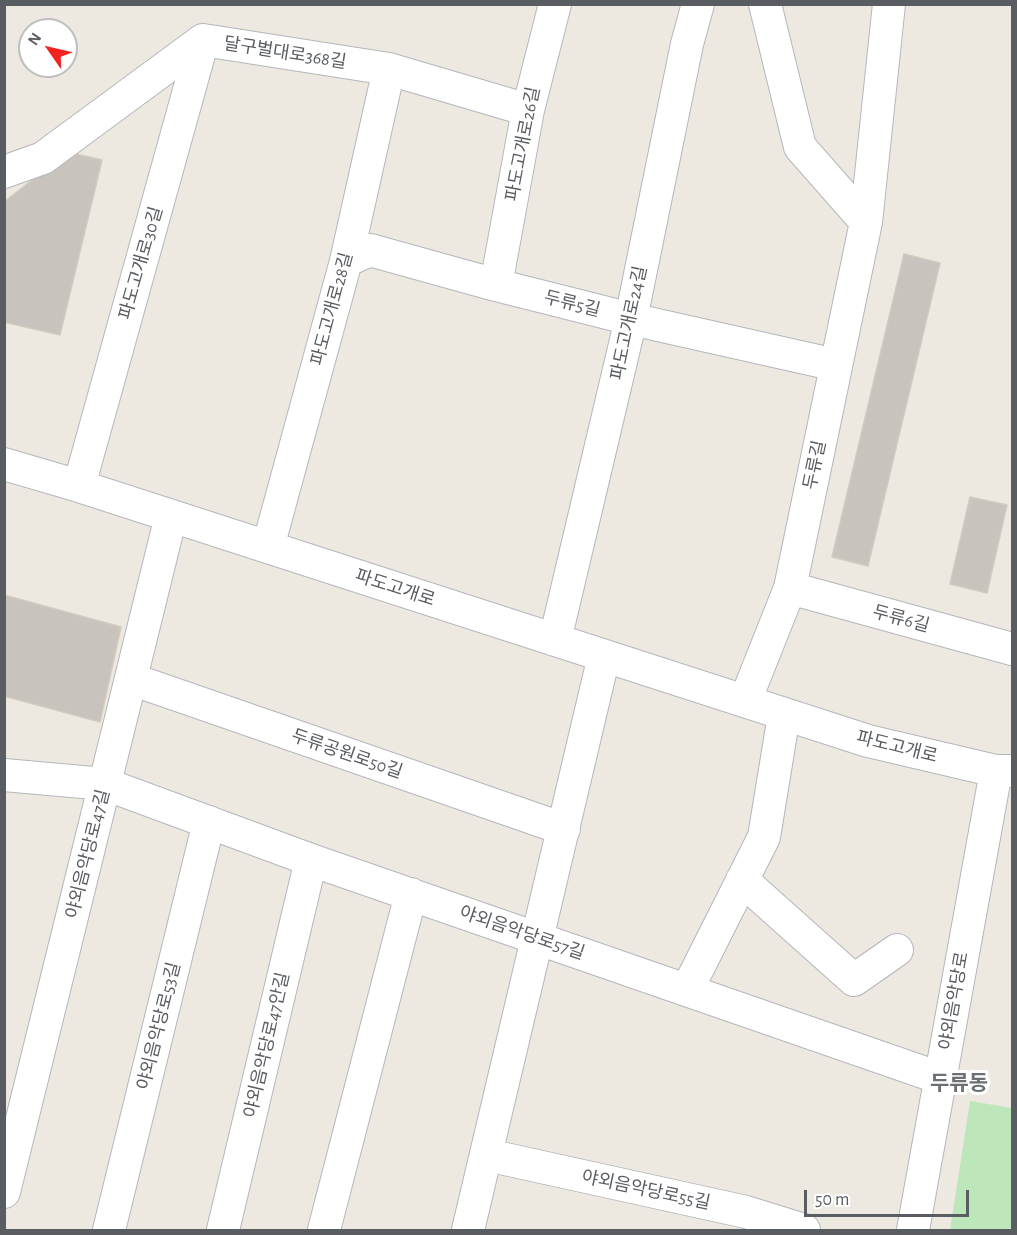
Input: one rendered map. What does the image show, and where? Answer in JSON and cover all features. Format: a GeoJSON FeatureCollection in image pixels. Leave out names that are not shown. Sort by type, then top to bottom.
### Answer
{"type":"FeatureCollection","features":[{"type":"Feature","properties":{"kind":"street","name":"파도고개로26길"},"geometry":{"type":"LineString","coordinates":[[496,285],[528,110],[555,4]]}},
{"type":"Feature","properties":{"kind":"street","name":"파도고개로24길"},"geometry":{"type":"LineString","coordinates":[[555,640],[630,319],[687,44],[698,4]]}},
{"type":"Feature","properties":{"kind":"street"},"geometry":{"type":"LineString","coordinates":[[765,4],[800,147],[866,222]]}},
{"type":"Feature","properties":{"kind":"street","name":"두류길"},"geometry":{"type":"LineString","coordinates":[[744,701],[790,588],[866,222],[883,5]]}},
{"type":"Feature","properties":{"kind":"street","name":"달구벌대로368길"},"geometry":{"type":"LineString","coordinates":[[4,172],[43,158],[203,40],[389,69],[528,110]]}},
{"type":"Feature","properties":{"kind":"street","name":"파도고개로30길"},"geometry":{"type":"LineString","coordinates":[[79,486],[203,40]]}},
{"type":"Feature","properties":{"kind":"street","name":"파도고개로28길"},"geometry":{"type":"LineString","coordinates":[[268,547],[346,261],[389,69]]}},
{"type":"Feature","properties":{"kind":"street","name":"두류5길"},"geometry":{"type":"LineString","coordinates":[[346,261],[370,250],[630,319],[836,365]]}},
{"type":"Feature","properties":{"kind":"street","name":"파도고개로"},"geometry":{"type":"LineString","coordinates":[[4,464],[79,486],[868,741],[1004,771]]}},
{"type":"Feature","properties":{"kind":"street","name":"야외음악당로47길"},"geometry":{"type":"LineString","coordinates":[[4,1192],[171,516]]}},
{"type":"Feature","properties":{"kind":"street","name":"두류6길"},"geometry":{"type":"LineString","coordinates":[[790,588],[1012,649]]}},
{"type":"Feature","properties":{"kind":"street"},"geometry":{"type":"LineString","coordinates":[[468,1230],[604,656]]}},
{"type":"Feature","properties":{"kind":"street","name":"두류공원로50길"},"geometry":{"type":"LineString","coordinates":[[131,679],[564,829]]}},
{"type":"Feature","properties":{"kind":"street"},"geometry":{"type":"LineString","coordinates":[[687,990],[764,837],[784,714]]}},
{"type":"Feature","properties":{"kind":"street","name":"야외음악당로"},"geometry":{"type":"LineString","coordinates":[[913,1230],[940,1078],[1004,771]]}},
{"type":"Feature","properties":{"kind":"street","name":"야외음악당로57길"},"geometry":{"type":"LineString","coordinates":[[4,775],[105,784],[311,860],[940,1078]]}},
{"type":"Feature","properties":{"kind":"street","name":"야외음악당로53길"},"geometry":{"type":"LineString","coordinates":[[109,1230],[209,822]]}},
{"type":"Feature","properties":{"kind":"street","name":"야외음악당로47안길"},"geometry":{"type":"LineString","coordinates":[[223,1230],[311,860]]}},
{"type":"Feature","properties":{"kind":"street"},"geometry":{"type":"LineString","coordinates":[[742,880],[854,980],[897,950]]}},
{"type":"Feature","properties":{"kind":"street"},"geometry":{"type":"LineString","coordinates":[[324,1230],[411,894]]}},
{"type":"Feature","properties":{"kind":"street","name":"야외음악당로55길"},"geometry":{"type":"LineString","coordinates":[[486,1155],[746,1212],[804,1230]]}},
{"type":"Feature","properties":{"kind":"green space"},"geometry":{"type":"Polygon","coordinates":[[[970,1101],[1012,1108],[1012,1230],[950,1230],[970,1101]]]}},
{"type":"Feature","properties":{"kind":"building"},"geometry":{"type":"Polygon","coordinates":[[[68,152],[102,160],[60,335],[4,322],[4,202],[68,152]]]}},
{"type":"Feature","properties":{"kind":"building"},"geometry":{"type":"Polygon","coordinates":[[[904,254],[940,263],[868,566],[832,557],[904,254]]]}},
{"type":"Feature","properties":{"kind":"building"},"geometry":{"type":"Polygon","coordinates":[[[970,497],[1007,505],[987,593],[950,584],[970,497]]]}},
{"type":"Feature","properties":{"kind":"building"},"geometry":{"type":"Polygon","coordinates":[[[4,595],[121,627],[100,722],[4,696],[4,595]]]}},
{"type":"Feature","properties":{"kind":"district","name":"두류동"},"geometry":{"type":"Point","coordinates":[959,1084]}}]}
